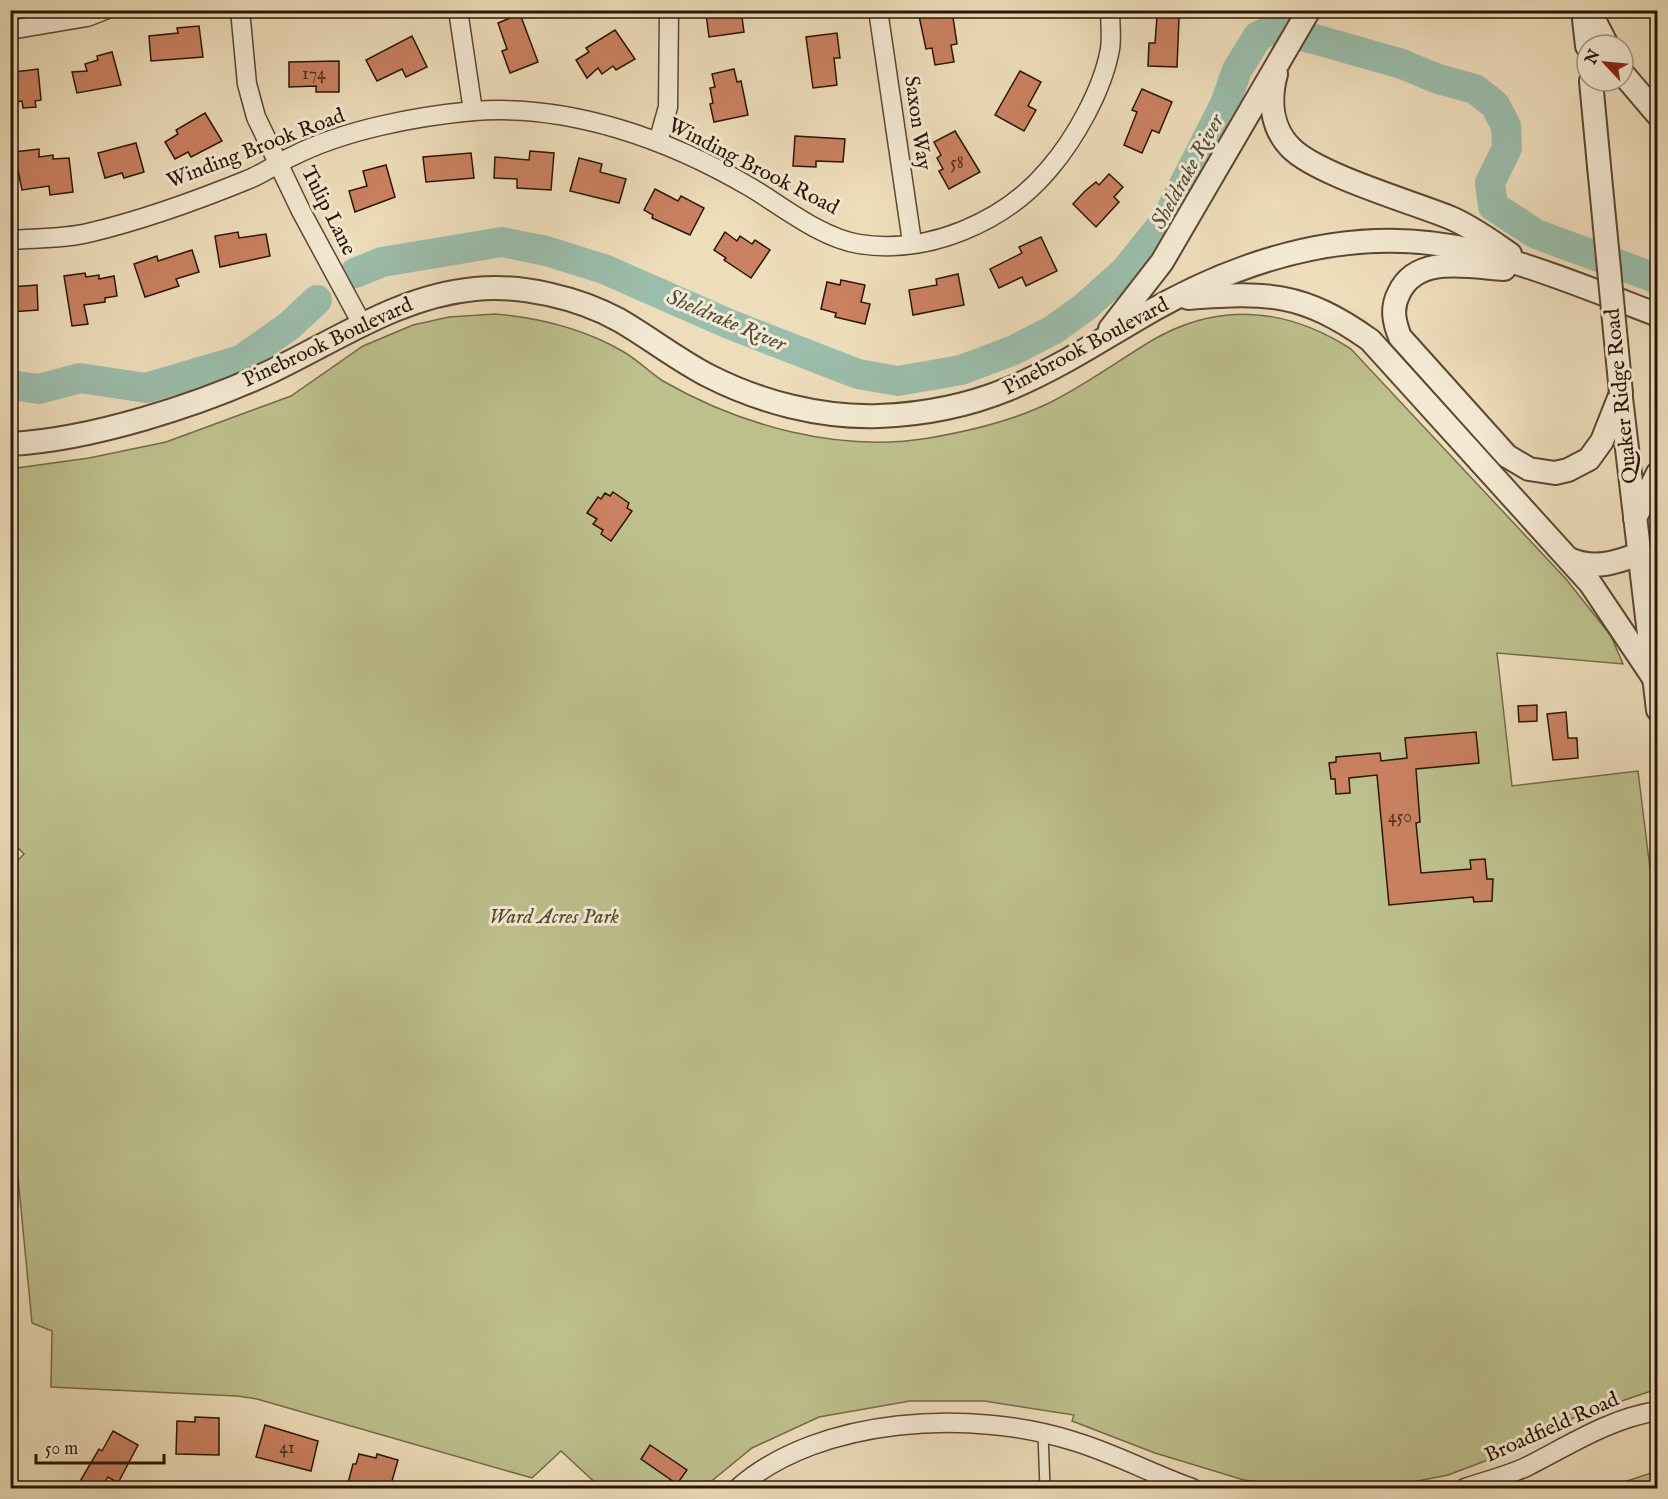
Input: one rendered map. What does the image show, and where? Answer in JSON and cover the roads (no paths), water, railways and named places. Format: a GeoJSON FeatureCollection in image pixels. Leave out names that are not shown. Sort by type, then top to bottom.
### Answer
{"type":"FeatureCollection","features":[{"type":"Feature","properties":{"kind":"street"},"geometry":{"type":"LineString","coordinates":[[10,30],[87,17],[105,10]]}},
{"type":"Feature","properties":{"kind":"street","name":"Tulip Lane"},"geometry":{"type":"LineString","coordinates":[[240,10],[247,84],[256,117],[301,212],[362,324]]}},
{"type":"Feature","properties":{"kind":"street"},"geometry":{"type":"LineString","coordinates":[[458,10],[473,111]]}},
{"type":"Feature","properties":{"kind":"street"},"geometry":{"type":"LineString","coordinates":[[658,142],[668,107],[669,10]]}},
{"type":"Feature","properties":{"kind":"street","name":"Saxon Way"},"geometry":{"type":"LineString","coordinates":[[878,10],[912,242]]}},
{"type":"Feature","properties":{"kind":"street","name":"Winding Brook Road"},"geometry":{"type":"LineString","coordinates":[[10,240],[86,234],[200,198],[251,179],[294,155],[341,138],[420,118],[473,111],[546,112],[578,117],[658,142],[748,186],[812,225],[857,244],[897,245],[944,237],[983,223],[1014,203],[1041,179],[1068,148],[1101,80],[1110,47],[1110,10]]}},
{"type":"Feature","properties":{"kind":"street"},"geometry":{"type":"LineString","coordinates":[[1583,10],[1586,33]]}},
{"type":"Feature","properties":{"kind":"street"},"geometry":{"type":"LineString","coordinates":[[1589,10],[1601,33]]}},
{"type":"Feature","properties":{"kind":"street"},"geometry":{"type":"LineString","coordinates":[[1102,340],[1162,262],[1303,19]]}},
{"type":"Feature","properties":{"kind":"street"},"geometry":{"type":"LineString","coordinates":[[1280,61],[1272,92],[1274,115],[1282,137],[1297,153],[1326,169],[1454,219],[1536,270]]}},
{"type":"Feature","properties":{"kind":"street"},"geometry":{"type":"LineString","coordinates":[[1635,89],[1658,115]]}},
{"type":"Feature","properties":{"kind":"street","name":"Quaker Ridge Road"},"geometry":{"type":"LineString","coordinates":[[1591,93],[1621,393],[1658,710]]}},
{"type":"Feature","properties":{"kind":"street","name":"Pinebrook Boulevard"},"geometry":{"type":"LineString","coordinates":[[10,444],[109,427],[177,408],[270,371],[389,310],[474,289],[539,294],[590,308],[616,318],[685,363],[753,394],[808,409],[877,416],[942,409],[994,396],[1045,374],[1178,298],[1228,274],[1282,255],[1334,243],[1360,240],[1418,242],[1471,250],[1536,270],[1658,315]]}},
{"type":"Feature","properties":{"kind":"street"},"geometry":{"type":"LineString","coordinates":[[1536,270],[1446,266],[1422,269],[1411,276],[1397,295],[1394,317],[1400,337],[1507,456],[1529,469],[1542,473],[1562,472],[1589,459],[1602,441],[1621,393]]}},
{"type":"Feature","properties":{"kind":"street"},"geometry":{"type":"LineString","coordinates":[[1178,298],[1270,295],[1313,307],[1351,327],[1386,355],[1569,559],[1606,603],[1653,677]]}},
{"type":"Feature","properties":{"kind":"street"},"geometry":{"type":"LineString","coordinates":[[1635,518],[1658,473]]}},
{"type":"Feature","properties":{"kind":"street"},"geometry":{"type":"LineString","coordinates":[[1569,559],[1581,564],[1605,565],[1640,554]]}},
{"type":"Feature","properties":{"kind":"street","name":"Broadfield Road"},"geometry":{"type":"LineString","coordinates":[[1465,1488],[1524,1467],[1573,1440],[1643,1413],[1658,1411]]}},
{"type":"Feature","properties":{"kind":"street"},"geometry":{"type":"LineString","coordinates":[[738,1488],[760,1469],[789,1454],[867,1430],[942,1422],[985,1423],[1043,1432],[1075,1441],[1151,1481],[1192,1488]]}},
{"type":"Feature","properties":{"kind":"lane"},"geometry":{"type":"LineString","coordinates":[[1043,1432],[1045,1488]]}},
{"type":"Feature","properties":{"kind":"waterway","name":"Sheldrake River"},"geometry":{"type":"LineString","coordinates":[[355,273],[382,262],[502,242],[546,251],[604,269],[729,324],[858,374],[898,381],[961,370],[1014,350],[1053,330],[1085,307],[1125,271],[1166,220],[1225,104],[1237,70],[1258,36],[1271,30],[1314,39],[1402,64],[1438,79],[1475,89],[1495,105],[1506,126],[1507,148],[1490,183],[1493,206],[1536,234],[1658,279]]}},
{"type":"Feature","properties":{"kind":"waterway","name":"Sheldrake River"},"geometry":{"type":"LineString","coordinates":[[10,385],[39,389],[80,378],[146,388],[241,360],[289,326],[317,300]]}},
{"type":"Feature","properties":{"kind":"park label","name":"Ward Acres Park"},"geometry":{"type":"Point","coordinates":[554,917]}}]}
